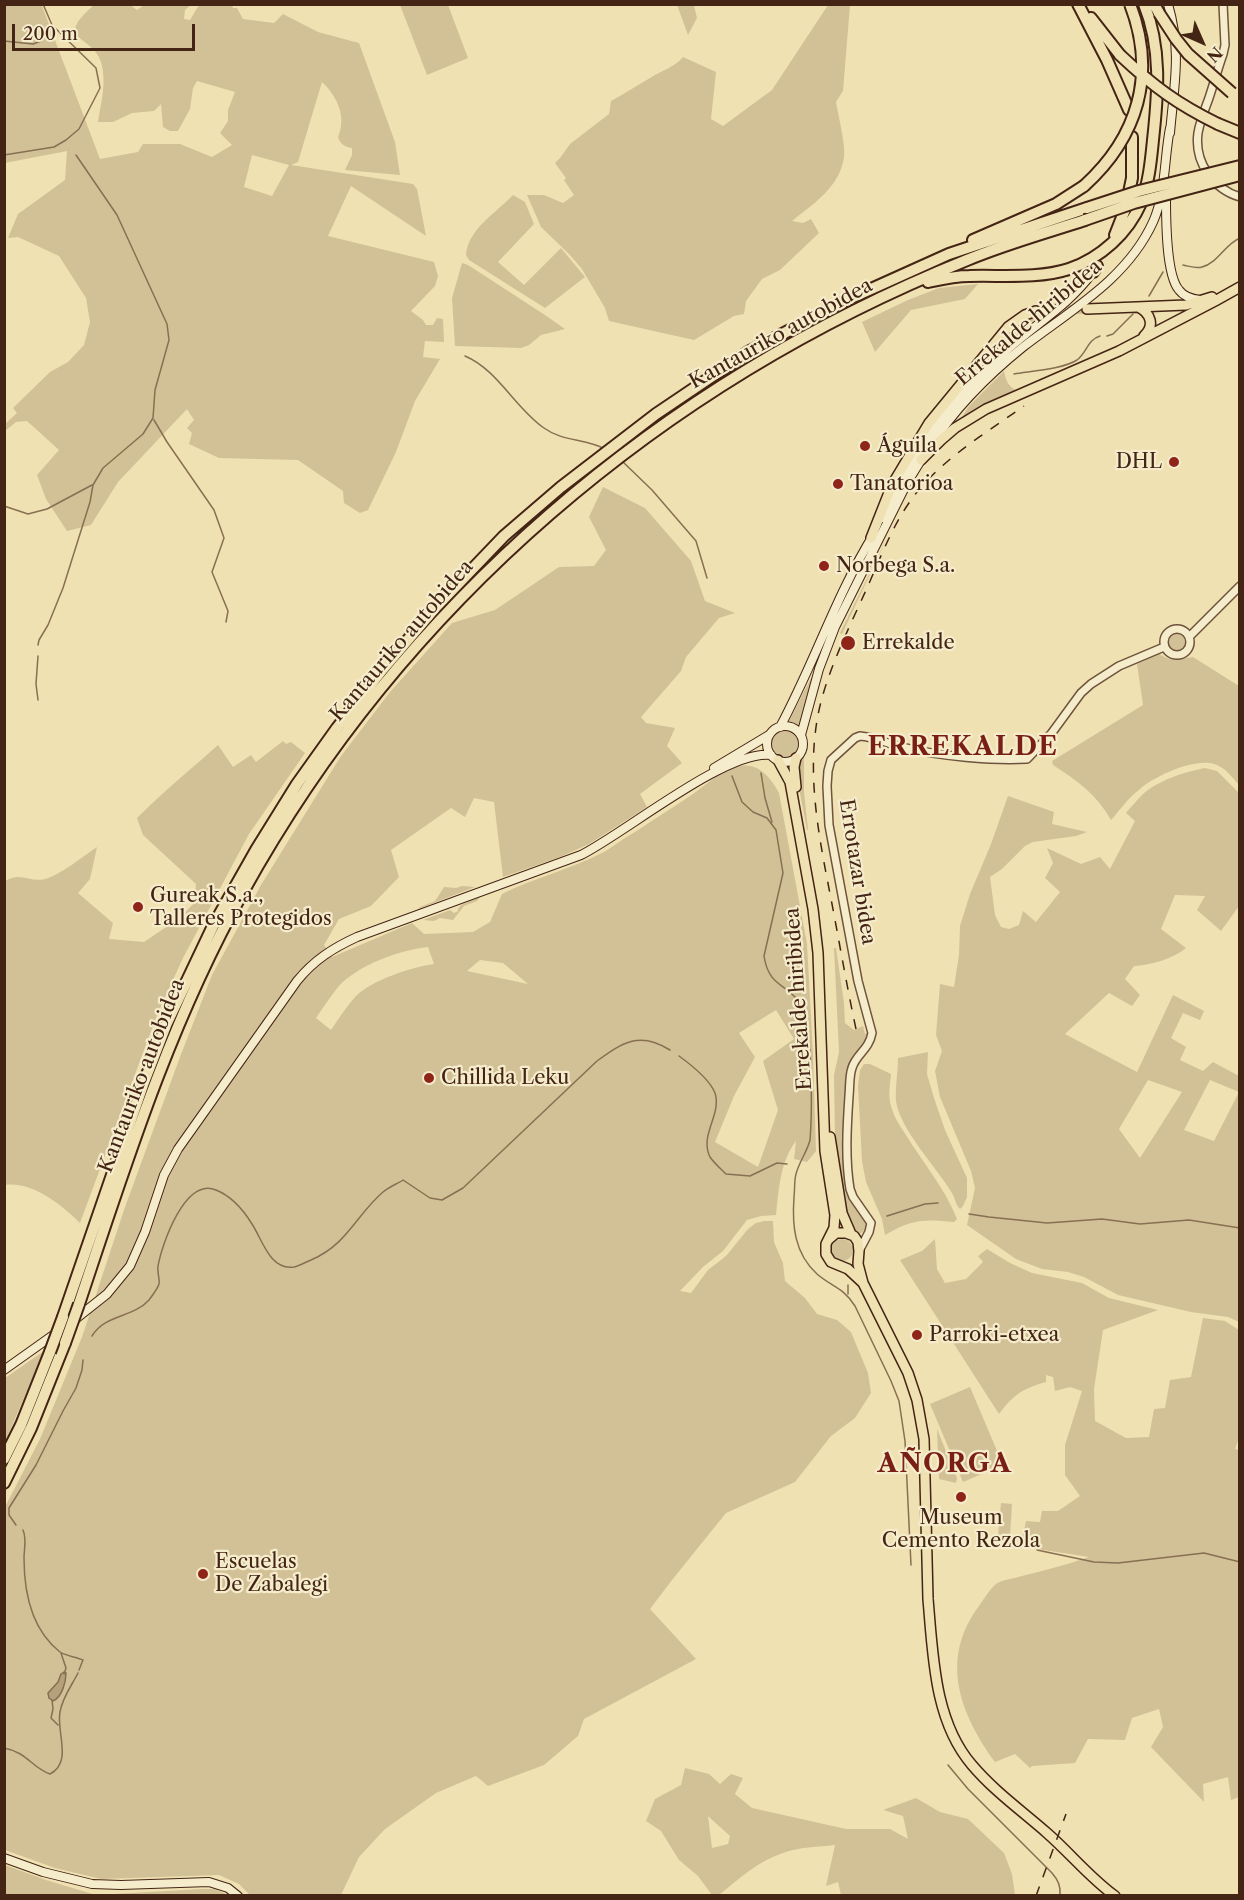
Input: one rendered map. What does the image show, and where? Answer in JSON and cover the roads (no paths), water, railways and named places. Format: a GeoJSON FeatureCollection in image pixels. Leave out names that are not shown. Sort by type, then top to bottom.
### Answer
{"type":"FeatureCollection","features":[{"type":"Feature","properties":{"kind":"highway"},"geometry":{"type":"LineString","coordinates":[[1079,4],[1120,55],[1153,85],[1173,100],[1239,133]]}},
{"type":"Feature","properties":{"kind":"highway"},"geometry":{"type":"LineString","coordinates":[[1079,4],[1129,110]]}},
{"type":"Feature","properties":{"kind":"highway"},"geometry":{"type":"LineString","coordinates":[[949,254],[966,243],[1056,204],[1084,186],[1107,164],[1122,143],[1138,102],[1142,68],[1141,45],[1130,4]]}},
{"type":"Feature","properties":{"kind":"highway"},"geometry":{"type":"LineString","coordinates":[[910,284],[966,276],[1031,275],[1068,270],[1101,254],[1129,224],[1141,202],[1149,173],[1156,110],[1156,55],[1144,4]]}},
{"type":"Feature","properties":{"kind":"highway"},"geometry":{"type":"LineString","coordinates":[[1156,9],[1188,54],[1236,96]]}},
{"type":"Feature","properties":{"kind":"highway"},"geometry":{"type":"LineString","coordinates":[[1114,236],[1126,207],[1132,178],[1132,137]]}},
{"type":"Feature","properties":{"kind":"highway","name":"Kantauriko autobidea"},"geometry":{"type":"LineString","coordinates":[[4,1459],[21,1425],[50,1352],[139,1096],[167,1023],[213,926],[297,784],[337,728],[436,607],[504,536],[561,487],[656,414],[766,342],[849,299],[949,254],[1138,191],[1239,166]]}},
{"type":"Feature","properties":{"kind":"highway","name":"Kantauriko autobidea"},"geometry":{"type":"LineString","coordinates":[[4,1483],[30,1428],[80,1304],[135,1137],[176,1028],[228,921],[264,855],[345,735],[391,675],[479,578],[571,494],[662,425],[754,365],[848,314],[970,258],[1134,203],[1239,175]]}},
{"type":"Feature","properties":{"kind":"main road"},"geometry":{"type":"LineString","coordinates":[[1168,4],[1177,61],[1170,128],[1166,224],[1173,277],[1179,290],[1193,299],[1204,301]]}},
{"type":"Feature","properties":{"kind":"main road","name":"Errekalde hiribidea"},"geometry":{"type":"LineString","coordinates":[[801,735],[827,646],[907,483],[948,422],[975,390],[1023,347],[1097,292],[1137,249],[1157,210],[1170,128]]}},
{"type":"Feature","properties":{"kind":"main road","name":"Errekalde hiribidea"},"geometry":{"type":"LineString","coordinates":[[780,727],[803,683],[835,608],[914,459],[950,408],[972,383],[1009,348],[1056,312],[1073,296],[1095,269]]}},
{"type":"Feature","properties":{"kind":"main road"},"geometry":{"type":"LineString","coordinates":[[1087,309],[1186,305],[1204,301],[1239,286]]}},
{"type":"Feature","properties":{"kind":"main road"},"geometry":{"type":"LineString","coordinates":[[921,460],[955,428],[986,409],[1134,344],[1215,302],[1239,286]]}},
{"type":"Feature","properties":{"kind":"main road"},"geometry":{"type":"LineString","coordinates":[[1134,344],[1148,332],[1150,327],[1148,314],[1138,307]]}},
{"type":"Feature","properties":{"kind":"main road"},"geometry":{"type":"LineString","coordinates":[[871,538],[892,485],[930,423],[1008,327],[1025,315],[1036,311]]}},
{"type":"Feature","properties":{"kind":"main road"},"geometry":{"type":"LineString","coordinates":[[4,1370],[97,1303],[125,1274],[145,1232],[164,1175],[178,1149],[297,981],[320,957],[357,938],[581,855],[702,779],[743,758],[761,754],[787,762],[796,758],[802,750],[802,740],[801,735],[794,728],[789,726],[772,730],[767,746],[775,758]]}},
{"type":"Feature","properties":{"kind":"main road"},"geometry":{"type":"LineString","coordinates":[[702,779],[721,762],[769,735]]}},
{"type":"Feature","properties":{"kind":"main road","name":"Errekalde hiribidea"},"geometry":{"type":"LineString","coordinates":[[775,758],[790,782],[817,937],[825,1151],[835,1215],[834,1228],[829,1239]]}},
{"type":"Feature","properties":{"kind":"main road","name":"Errekalde hiribidea"},"geometry":{"type":"LineString","coordinates":[[796,758],[795,778],[822,941],[832,1156],[842,1214],[853,1236]]}},
{"type":"Feature","properties":{"kind":"main road"},"geometry":{"type":"LineString","coordinates":[[863,1283],[848,1269],[828,1259],[825,1250],[829,1239],[841,1232],[853,1236],[858,1242],[858,1264],[863,1283],[908,1373],[920,1414],[925,1459],[929,1608],[938,1684],[947,1724],[954,1740],[973,1766],[1063,1847],[1106,1892],[1115,1896]]}},
{"type":"Feature","properties":{"kind":"main road"},"geometry":{"type":"LineString","coordinates":[[841,1267],[853,1263],[859,1253]]}},
{"type":"Feature","properties":{"kind":"main road"},"geometry":{"type":"LineString","coordinates":[[4,1858],[43,1872],[92,1884],[210,1882],[228,1888],[238,1896]]}},
{"type":"Feature","properties":{"kind":"street"},"geometry":{"type":"LineString","coordinates":[[1223,7],[1223,54],[1201,121],[1197,147],[1210,179],[1219,188],[1239,197]]}},
{"type":"Feature","properties":{"kind":"street"},"geometry":{"type":"LineString","coordinates":[[1189,637],[1239,586]]}},
{"type":"Feature","properties":{"kind":"street"},"geometry":{"type":"LineString","coordinates":[[1172,630],[1184,631],[1189,637],[1189,645],[1181,654],[1169,653],[1164,647],[1164,639],[1172,630]]}},
{"type":"Feature","properties":{"kind":"street","name":"Errotazar bidea"},"geometry":{"type":"LineString","coordinates":[[867,1235],[871,1223],[850,1189],[847,1135],[850,1074],[853,1065],[865,1051],[872,1033],[858,981],[829,825],[827,786],[831,760],[860,736],[908,749],[942,754],[1027,759],[1051,734],[1081,693],[1091,684],[1119,666],[1164,647]]}},
{"type":"Feature","properties":{"kind":"street"},"geometry":{"type":"LineString","coordinates":[[853,1236],[867,1235],[859,1253]]}},
{"type":"Feature","properties":{"kind":"waterway"},"geometry":{"type":"LineString","coordinates":[[4,155],[54,147],[66,140],[79,129],[100,88],[96,68],[52,25],[43,4]]}},
{"type":"Feature","properties":{"kind":"waterway"},"geometry":{"type":"LineString","coordinates":[[4,41],[33,44],[41,41],[52,26]]}},
{"type":"Feature","properties":{"kind":"waterway"},"geometry":{"type":"LineString","coordinates":[[38,645],[63,588],[90,502],[93,485],[103,468],[143,434],[153,418],[155,390],[169,340],[167,324],[117,215],[76,155]]}},
{"type":"Feature","properties":{"kind":"waterway"},"geometry":{"type":"LineString","coordinates":[[1183,265],[1197,268],[1208,265],[1230,244],[1240,238]]}},
{"type":"Feature","properties":{"kind":"waterway"},"geometry":{"type":"LineString","coordinates":[[1149,296],[1163,272]]}},
{"type":"Feature","properties":{"kind":"waterway"},"geometry":{"type":"LineString","coordinates":[[1107,336],[1113,334],[1133,314]]}},
{"type":"Feature","properties":{"kind":"waterway"},"geometry":{"type":"LineString","coordinates":[[1014,374],[1056,368],[1071,363],[1080,357],[1092,340],[1100,336]]}},
{"type":"Feature","properties":{"kind":"waterway"},"geometry":{"type":"LineString","coordinates":[[465,356],[487,370],[544,428],[559,436],[605,449]]}},
{"type":"Feature","properties":{"kind":"waterway"},"geometry":{"type":"LineString","coordinates":[[154,420],[214,510],[224,538],[212,572],[228,611],[226,622]]}},
{"type":"Feature","properties":{"kind":"waterway"},"geometry":{"type":"LineString","coordinates":[[623,462],[652,490],[696,541],[707,578]]}},
{"type":"Feature","properties":{"kind":"waterway"},"geometry":{"type":"LineString","coordinates":[[4,506],[28,514],[47,509],[92,485]]}},
{"type":"Feature","properties":{"kind":"waterway"},"geometry":{"type":"LineString","coordinates":[[38,656],[36,684],[38,700]]}},
{"type":"Feature","properties":{"kind":"waterway"},"geometry":{"type":"LineString","coordinates":[[761,773],[772,822]]}},
{"type":"Feature","properties":{"kind":"waterway"},"geometry":{"type":"LineString","coordinates":[[732,776],[742,802],[753,812],[767,818],[776,830],[783,873],[764,956],[770,974],[797,999],[806,1016],[810,1050],[810,1140],[795,1179],[794,1228],[796,1238],[809,1266],[846,1295],[855,1306],[899,1401],[905,1441],[911,1565]]}},
{"type":"Feature","properties":{"kind":"waterway"},"geometry":{"type":"LineString","coordinates":[[92,1336],[104,1324],[142,1306],[152,1296],[159,1284],[158,1266],[164,1243],[177,1215],[194,1193],[205,1189],[216,1190],[227,1196],[249,1219],[273,1259],[286,1267],[296,1266],[334,1246],[385,1190],[403,1180],[430,1198],[442,1200],[463,1188],[597,1061],[615,1049],[632,1041],[641,1040],[659,1044],[670,1050]]}},
{"type":"Feature","properties":{"kind":"waterway"},"geometry":{"type":"LineString","coordinates":[[679,1056],[704,1078],[715,1093],[716,1109],[707,1149],[710,1157],[718,1166],[726,1174],[750,1176],[777,1163],[787,1164]]}},
{"type":"Feature","properties":{"kind":"waterway"},"geometry":{"type":"LineString","coordinates":[[887,1216],[925,1204],[938,1203]]}},
{"type":"Feature","properties":{"kind":"waterway"},"geometry":{"type":"LineString","coordinates":[[969,1214],[1047,1223],[1102,1219],[1140,1224],[1189,1220],[1240,1228]]}},
{"type":"Feature","properties":{"kind":"waterway"},"geometry":{"type":"LineString","coordinates":[[848,1285],[848,1294]]}},
{"type":"Feature","properties":{"kind":"waterway"},"geometry":{"type":"LineString","coordinates":[[16,1525],[9,1515],[9,1508],[36,1465],[76,1388],[83,1360]]}},
{"type":"Feature","properties":{"kind":"waterway"},"geometry":{"type":"LineString","coordinates":[[23,1530],[26,1584],[36,1622],[50,1643],[60,1652],[83,1660],[79,1670]]}},
{"type":"Feature","properties":{"kind":"waterway"},"geometry":{"type":"LineString","coordinates":[[1021,1547],[1026,1548]]}},
{"type":"Feature","properties":{"kind":"waterway"},"geometry":{"type":"LineString","coordinates":[[1037,1550],[1094,1562],[1118,1563],[1204,1553],[1240,1562]]}},
{"type":"Feature","properties":{"kind":"waterway"},"geometry":{"type":"LineString","coordinates":[[61,1653],[66,1668],[64,1674]]}},
{"type":"Feature","properties":{"kind":"waterway"},"geometry":{"type":"LineString","coordinates":[[4,1748],[24,1756],[38,1768],[50,1774],[57,1769],[62,1754],[59,1720],[61,1707],[78,1673]]}},
{"type":"Feature","properties":{"kind":"waterway"},"geometry":{"type":"LineString","coordinates":[[52,1700],[51,1718],[58,1725]]}},
{"type":"Feature","properties":{"kind":"waterway"},"geometry":{"type":"LineString","coordinates":[[948,1765],[968,1789],[1052,1873],[1059,1883],[1060,1896]]}},
{"type":"Feature","properties":{"kind":"tunnel"},"geometry":{"type":"LineString","coordinates":[[1036,311],[1087,309]]}},
{"type":"Feature","properties":{"kind":"railway"},"geometry":{"type":"LineString","coordinates":[[856,1029],[816,810],[813,762],[822,699],[846,634],[885,547],[914,495],[947,462],[1024,406]]}},
{"type":"Feature","properties":{"kind":"railway"},"geometry":{"type":"LineString","coordinates":[[1036,1896],[1066,1814]]}},
{"type":"Feature","properties":{"kind":"place","name":"Águila"},"geometry":{"type":"Point","coordinates":[865,446]}},
{"type":"Feature","properties":{"kind":"place","name":"DHL"},"geometry":{"type":"Point","coordinates":[1174,462]}},
{"type":"Feature","properties":{"kind":"place","name":"Tanatorioa"},"geometry":{"type":"Point","coordinates":[838,484]}},
{"type":"Feature","properties":{"kind":"place","name":"Norbega S.a."},"geometry":{"type":"Point","coordinates":[824,566]}},
{"type":"Feature","properties":{"kind":"place","name":"Errekalde"},"geometry":{"type":"Point","coordinates":[848,643]}},
{"type":"Feature","properties":{"kind":"place","name":"Gureak S.a., Talleres Protegidos"},"geometry":{"type":"Point","coordinates":[138,907]}},
{"type":"Feature","properties":{"kind":"place","name":"Chillida Leku"},"geometry":{"type":"Point","coordinates":[429,1078]}},
{"type":"Feature","properties":{"kind":"place","name":"Parroki-etxea"},"geometry":{"type":"Point","coordinates":[917,1335]}},
{"type":"Feature","properties":{"kind":"place","name":"Museum Cemento Rezola"},"geometry":{"type":"Point","coordinates":[961,1497]}},
{"type":"Feature","properties":{"kind":"place","name":"Escuelas De Zabalegi"},"geometry":{"type":"Point","coordinates":[203,1574]}},
{"type":"Feature","properties":{"kind":"district","name":"ERREKALDE"},"geometry":{"type":"Point","coordinates":[963,747]}},
{"type":"Feature","properties":{"kind":"district","name":"AÑORGA"},"geometry":{"type":"Point","coordinates":[945,1464]}}]}
